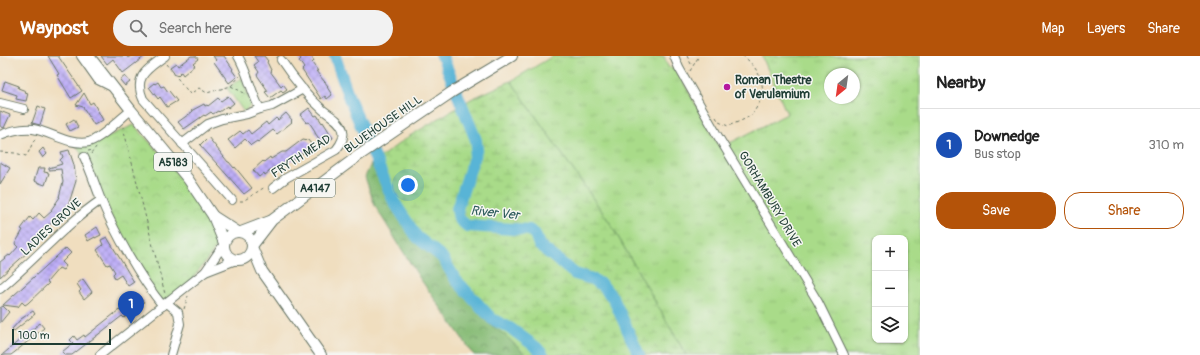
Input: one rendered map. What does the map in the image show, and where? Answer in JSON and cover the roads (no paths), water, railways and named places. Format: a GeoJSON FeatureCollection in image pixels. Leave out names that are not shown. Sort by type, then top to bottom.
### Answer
{"type":"FeatureCollection","features":[{"type":"Feature","properties":{"kind":"main road","name":"A5183"},"geometry":{"type":"LineString","coordinates":[[89,56],[188,179],[213,216],[224,244]]}},
{"type":"Feature","properties":{"kind":"main road","name":"BLUEHOUSE HILL"},"geometry":{"type":"LineString","coordinates":[[252,246],[272,220],[358,156],[455,90],[512,56]]}},
{"type":"Feature","properties":{"kind":"main road","name":"A5183"},"geometry":{"type":"LineString","coordinates":[[213,216],[239,232]]}},
{"type":"Feature","properties":{"kind":"main road","name":"BLUEHOUSE HILL"},"geometry":{"type":"LineString","coordinates":[[239,232],[272,220]]}},
{"type":"Feature","properties":{"kind":"main road"},"geometry":{"type":"LineString","coordinates":[[262,271],[232,259],[226,253],[224,244],[229,235],[239,232],[249,237],[262,271],[321,355]]}},
{"type":"Feature","properties":{"kind":"main road"},"geometry":{"type":"LineString","coordinates":[[236,260],[242,260],[249,255],[252,246]]}},
{"type":"Feature","properties":{"kind":"street"},"geometry":{"type":"LineString","coordinates":[[81,56],[98,80],[113,87]]}},
{"type":"Feature","properties":{"kind":"street"},"geometry":{"type":"LineString","coordinates":[[238,56],[246,70],[255,99],[260,109]]}},
{"type":"Feature","properties":{"kind":"street","name":"GORHAMBURY DRIVE"},"geometry":{"type":"LineString","coordinates":[[674,56],[679,68],[716,133],[818,302],[844,355]]}},
{"type":"Feature","properties":{"kind":"street"},"geometry":{"type":"LineString","coordinates":[[163,57],[143,74],[140,80],[140,93],[143,99],[218,189],[232,200]]}},
{"type":"Feature","properties":{"kind":"street","name":"FRYTH MEAD"},"geometry":{"type":"LineString","coordinates":[[279,186],[336,150],[343,140],[343,130],[341,125],[337,120],[316,104],[303,89],[286,64]]}},
{"type":"Feature","properties":{"kind":"street"},"geometry":{"type":"LineString","coordinates":[[182,144],[208,124],[272,106],[303,89]]}},
{"type":"Feature","properties":{"kind":"street"},"geometry":{"type":"LineString","coordinates":[[0,103],[24,109]]}},
{"type":"Feature","properties":{"kind":"street"},"geometry":{"type":"LineString","coordinates":[[0,135],[10,131],[33,129],[72,141],[89,142],[131,110]]}},
{"type":"Feature","properties":{"kind":"street"},"geometry":{"type":"LineString","coordinates":[[88,160],[101,200],[134,262],[152,292],[165,304],[178,312],[180,324],[171,355]]}},
{"type":"Feature","properties":{"kind":"street","name":"LADIES GROVE"},"geometry":{"type":"LineString","coordinates":[[0,289],[22,271],[85,211],[101,200]]}},
{"type":"Feature","properties":{"kind":"street"},"geometry":{"type":"LineString","coordinates":[[205,272],[224,244]]}},
{"type":"Feature","properties":{"kind":"street"},"geometry":{"type":"LineString","coordinates":[[100,355],[205,272],[236,260]]}},
{"type":"Feature","properties":{"kind":"waterway","name":"River Ver"},"geometry":{"type":"LineString","coordinates":[[335,56],[349,98],[394,202],[417,237],[442,257],[456,280],[492,319],[510,328],[536,347],[543,355]]}},
{"type":"Feature","properties":{"kind":"waterway","name":"River Ver"},"geometry":{"type":"LineString","coordinates":[[441,56],[476,140],[477,148],[457,209],[459,219],[467,226],[529,230],[535,234],[539,245],[575,274],[592,279],[602,285],[613,298],[639,355]]}},
{"type":"Feature","properties":{"kind":"place","name":"Roman Theatre of Verulamium"},"geometry":{"type":"Point","coordinates":[727,87]}},
{"type":"Feature","properties":{"kind":"place","name":"Downedge"},"geometry":{"type":"Point","coordinates":[131,324]}}]}
